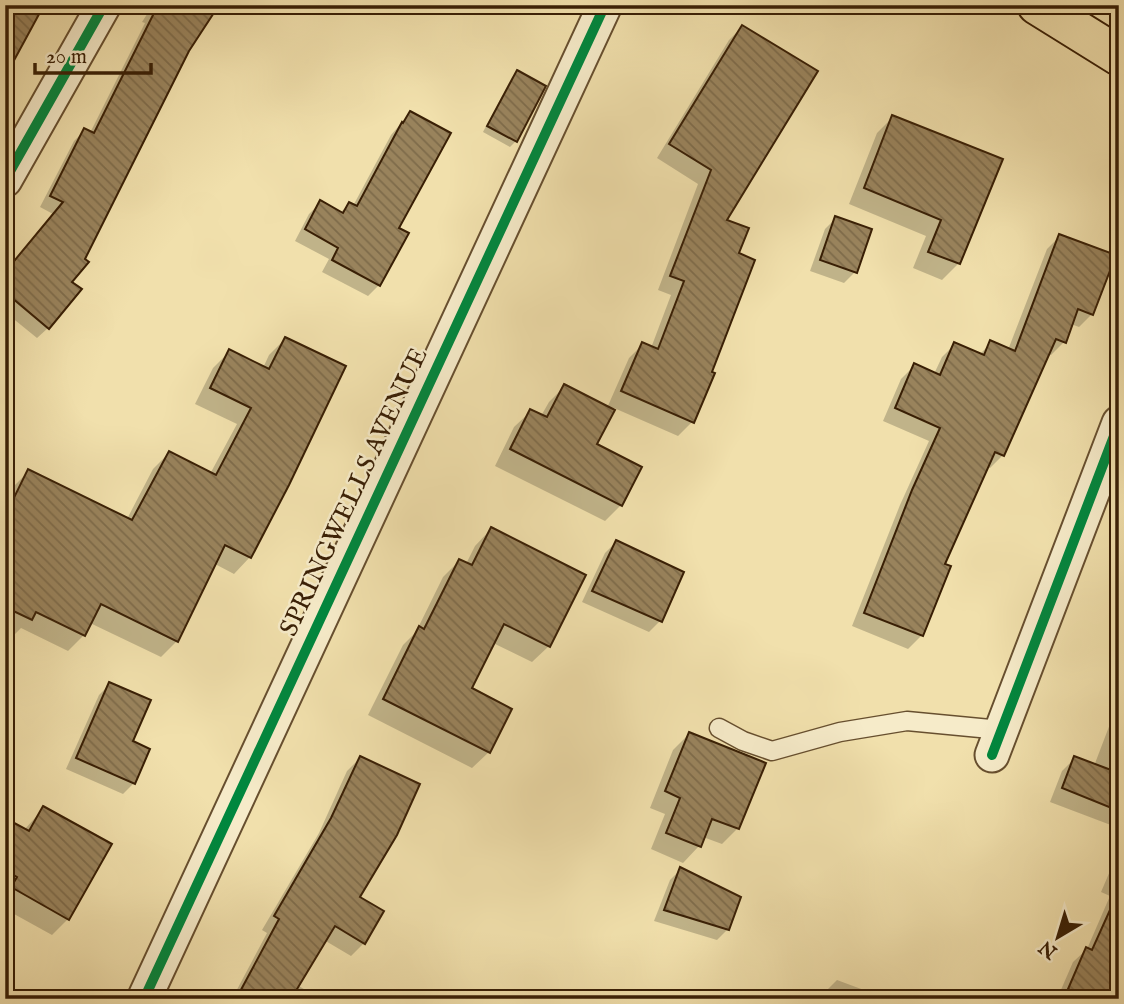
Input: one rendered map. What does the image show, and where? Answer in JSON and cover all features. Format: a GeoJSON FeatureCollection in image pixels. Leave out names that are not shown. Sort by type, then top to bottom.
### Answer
{"type":"FeatureCollection","features":[{"type":"Feature","properties":{"kind":"main road"},"geometry":{"type":"LineString","coordinates":[[1037,5],[1119,56]]}},
{"type":"Feature","properties":{"kind":"street"},"geometry":{"type":"LineString","coordinates":[[5,180],[104,5]]}},
{"type":"Feature","properties":{"kind":"street","name":"SPRINGWELLS AVENUE"},"geometry":{"type":"LineString","coordinates":[[144,999],[606,5]]}},
{"type":"Feature","properties":{"kind":"street"},"geometry":{"type":"LineString","coordinates":[[996,743],[1119,423]]}},
{"type":"Feature","properties":{"kind":"lane"},"geometry":{"type":"LineString","coordinates":[[719,728],[743,741],[772,751],[840,732],[907,721],[996,743]]}},
{"type":"Feature","properties":{"kind":"building"},"geometry":{"type":"Polygon","coordinates":[[[5,5],[44,5],[5,77],[5,5]]]}},
{"type":"Feature","properties":{"kind":"building"},"geometry":{"type":"Polygon","coordinates":[[[158,5],[219,5],[189,51],[85,259],[89,262],[72,282],[82,289],[49,329],[5,292],[5,272],[63,202],[50,196],[84,128],[94,133],[158,5]]]}},
{"type":"Feature","properties":{"kind":"building"},"geometry":{"type":"Polygon","coordinates":[[[742,25],[818,71],[727,220],[749,228],[739,253],[755,260],[712,372],[715,373],[694,423],[621,391],[642,342],[658,349],[684,281],[670,276],[711,170],[669,144],[742,25]]]}},
{"type":"Feature","properties":{"kind":"building"},"geometry":{"type":"Polygon","coordinates":[[[517,70],[546,86],[517,142],[487,126],[517,70]]]}},
{"type":"Feature","properties":{"kind":"building"},"geometry":{"type":"Polygon","coordinates":[[[410,111],[451,133],[399,228],[409,233],[380,286],[332,260],[338,248],[305,229],[320,200],[343,213],[349,202],[357,206],[410,111]]]}},
{"type":"Feature","properties":{"kind":"building"},"geometry":{"type":"Polygon","coordinates":[[[892,115],[1003,159],[960,264],[928,252],[941,220],[864,188],[892,115]]]}},
{"type":"Feature","properties":{"kind":"building"},"geometry":{"type":"Polygon","coordinates":[[[835,216],[872,229],[857,273],[820,260],[835,216]]]}},
{"type":"Feature","properties":{"kind":"building"},"geometry":{"type":"Polygon","coordinates":[[[1059,234],[1116,255],[1093,315],[1078,309],[1066,343],[1056,339],[1004,456],[995,452],[945,564],[951,566],[923,636],[864,613],[912,490],[940,428],[895,408],[914,363],[940,375],[954,342],[984,355],[990,340],[1015,351],[1059,234]]]}},
{"type":"Feature","properties":{"kind":"building"},"geometry":{"type":"Polygon","coordinates":[[[285,337],[346,366],[251,558],[225,545],[178,642],[101,604],[85,636],[36,612],[32,620],[5,607],[5,516],[28,469],[132,520],[169,451],[216,475],[251,408],[210,388],[229,349],[269,369],[285,337]]]}},
{"type":"Feature","properties":{"kind":"building"},"geometry":{"type":"Polygon","coordinates":[[[564,384],[615,410],[597,444],[642,467],[622,506],[510,449],[530,409],[547,417],[564,384]]]}},
{"type":"Feature","properties":{"kind":"building"},"geometry":{"type":"Polygon","coordinates":[[[491,527],[586,575],[550,647],[504,624],[472,688],[512,709],[490,753],[383,699],[419,626],[424,629],[459,559],[472,565],[491,527]]]}},
{"type":"Feature","properties":{"kind":"building"},"geometry":{"type":"Polygon","coordinates":[[[616,540],[684,572],[662,622],[592,591],[616,540]]]}},
{"type":"Feature","properties":{"kind":"building"},"geometry":{"type":"Polygon","coordinates":[[[109,682],[151,700],[133,741],[150,749],[135,784],[76,758],[109,682]]]}},
{"type":"Feature","properties":{"kind":"building"},"geometry":{"type":"Polygon","coordinates":[[[689,732],[766,763],[739,829],[712,819],[701,847],[666,833],[680,798],[665,791],[689,732]]]}},
{"type":"Feature","properties":{"kind":"building"},"geometry":{"type":"Polygon","coordinates":[[[360,756],[420,784],[397,835],[360,897],[384,911],[365,944],[335,926],[291,999],[236,999],[279,919],[274,916],[331,818],[360,756]]]}},
{"type":"Feature","properties":{"kind":"building"},"geometry":{"type":"Polygon","coordinates":[[[1074,756],[1119,773],[1119,811],[1062,788],[1074,756]]]}},
{"type":"Feature","properties":{"kind":"building"},"geometry":{"type":"Polygon","coordinates":[[[43,806],[112,844],[69,920],[11,887],[17,877],[5,870],[5,818],[29,831],[43,806]]]}},
{"type":"Feature","properties":{"kind":"building"},"geometry":{"type":"Polygon","coordinates":[[[680,867],[741,897],[729,930],[664,910],[680,867]]]}},
{"type":"Feature","properties":{"kind":"building"},"geometry":{"type":"Polygon","coordinates":[[[1119,890],[1119,999],[1090,999],[1068,989],[1086,947],[1092,950],[1119,890]]]}},
{"type":"Feature","properties":{"kind":"cycle path"},"geometry":{"type":"LineString","coordinates":[[5,180],[104,5]]}},
{"type":"Feature","properties":{"kind":"cycle path"},"geometry":{"type":"LineString","coordinates":[[144,999],[605,5]]}},
{"type":"Feature","properties":{"kind":"cycle path"},"geometry":{"type":"LineString","coordinates":[[992,755],[1119,423]]}}]}
